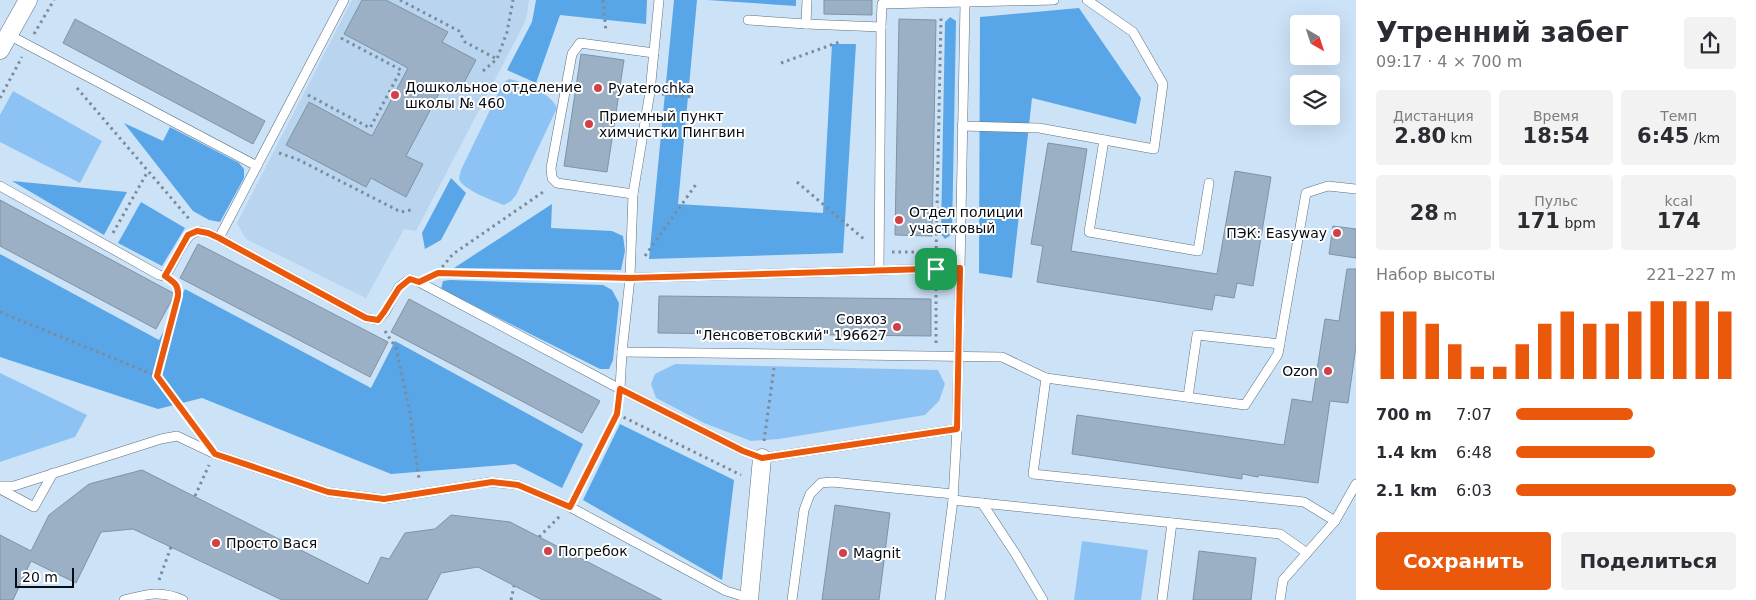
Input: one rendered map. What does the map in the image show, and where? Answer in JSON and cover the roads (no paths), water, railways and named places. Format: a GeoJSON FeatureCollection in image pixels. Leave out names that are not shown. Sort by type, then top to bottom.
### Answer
{"type":"FeatureCollection","features":[{"type":"Feature","properties":{"kind":"street"},"geometry":{"type":"LineString","coordinates":[[4,42],[28,0]]}},
{"type":"Feature","properties":{"kind":"street"},"geometry":{"type":"LineString","coordinates":[[749,599],[762,458]]}},
{"type":"Feature","properties":{"kind":"lane"},"geometry":{"type":"LineString","coordinates":[[219,238],[344,0]]}},
{"type":"Feature","properties":{"kind":"lane"},"geometry":{"type":"LineString","coordinates":[[620,389],[630,278],[633,194],[650,92],[659,0]]}},
{"type":"Feature","properties":{"kind":"lane"},"geometry":{"type":"LineString","coordinates":[[806,24],[807,0]]}},
{"type":"Feature","properties":{"kind":"lane"},"geometry":{"type":"LineString","coordinates":[[879,271],[882,4],[1054,0]]}},
{"type":"Feature","properties":{"kind":"lane"},"geometry":{"type":"LineString","coordinates":[[962,126],[1039,128],[1154,149],[1163,84],[1133,32],[1087,0]]}},
{"type":"Feature","properties":{"kind":"lane"},"geometry":{"type":"LineString","coordinates":[[940,600],[953,497],[957,429],[965,3]]}},
{"type":"Feature","properties":{"kind":"lane"},"geometry":{"type":"LineString","coordinates":[[748,20],[881,26]]}},
{"type":"Feature","properties":{"kind":"lane"},"geometry":{"type":"LineString","coordinates":[[4,42],[257,166]]}},
{"type":"Feature","properties":{"kind":"lane"},"geometry":{"type":"LineString","coordinates":[[633,194],[557,182],[552,178],[552,168],[572,54],[580,43],[654,52]]}},
{"type":"Feature","properties":{"kind":"lane"},"geometry":{"type":"LineString","coordinates":[[1104,140],[1089,232],[1198,251],[1209,184]]}},
{"type":"Feature","properties":{"kind":"lane"},"geometry":{"type":"LineString","coordinates":[[0,186],[159,275],[165,276],[188,235],[197,231],[219,238],[366,318],[378,320],[399,288],[410,279],[419,282],[620,389],[743,451],[762,458],[957,429]]}},
{"type":"Feature","properties":{"kind":"lane"},"geometry":{"type":"LineString","coordinates":[[622,352],[1002,356],[1046,378],[1245,405],[1278,354],[1306,192],[1328,186],[1356,189]]}},
{"type":"Feature","properties":{"kind":"lane"},"geometry":{"type":"LineString","coordinates":[[630,278],[960,268]]}},
{"type":"Feature","properties":{"kind":"lane"},"geometry":{"type":"LineString","coordinates":[[1188,397],[1196,335],[1280,344]]}},
{"type":"Feature","properties":{"kind":"lane"},"geometry":{"type":"LineString","coordinates":[[1046,378],[1033,474],[1304,502],[1335,521]]}},
{"type":"Feature","properties":{"kind":"lane"},"geometry":{"type":"LineString","coordinates":[[0,488],[14,486],[161,439],[177,436],[215,454],[328,492],[384,499],[492,482],[518,485],[570,507],[726,591],[749,599]]}},
{"type":"Feature","properties":{"kind":"lane"},"geometry":{"type":"LineString","coordinates":[[0,488],[34,507],[53,473]]}},
{"type":"Feature","properties":{"kind":"lane"},"geometry":{"type":"LineString","coordinates":[[792,600],[804,510],[810,494],[821,484],[832,482],[953,497],[982,503],[1280,534],[1307,553]]}},
{"type":"Feature","properties":{"kind":"lane"},"geometry":{"type":"LineString","coordinates":[[1280,600],[1283,580],[1335,521],[1356,484]]}},
{"type":"Feature","properties":{"kind":"lane"},"geometry":{"type":"LineString","coordinates":[[982,503],[1016,553],[1044,600]]}},
{"type":"Feature","properties":{"kind":"lane"},"geometry":{"type":"LineString","coordinates":[[1162,600],[1172,522]]}},
{"type":"Feature","properties":{"kind":"lane"},"geometry":{"type":"LineString","coordinates":[[124,600],[155,593],[172,595],[183,600]]}},
{"type":"Feature","properties":{"kind":"place","name":"Pyaterochka"},"geometry":{"type":"Point","coordinates":[598,88]}},
{"type":"Feature","properties":{"kind":"place","name":"Дошкольное отделение школы № 460"},"geometry":{"type":"Point","coordinates":[395,95]}},
{"type":"Feature","properties":{"kind":"place","name":"Приемный пункт химчистки Пингвин"},"geometry":{"type":"Point","coordinates":[589,124]}},
{"type":"Feature","properties":{"kind":"place","name":"Отдел полиции участковый"},"geometry":{"type":"Point","coordinates":[899,220]}},
{"type":"Feature","properties":{"kind":"place","name":"ПЭК: Easyway"},"geometry":{"type":"Point","coordinates":[1337,233]}},
{"type":"Feature","properties":{"kind":"place","name":"Совхоз \"Ленсоветовский\" 196627"},"geometry":{"type":"Point","coordinates":[897,327]}},
{"type":"Feature","properties":{"kind":"place","name":"Ozon"},"geometry":{"type":"Point","coordinates":[1328,371]}},
{"type":"Feature","properties":{"kind":"place","name":"Просто Вася"},"geometry":{"type":"Point","coordinates":[216,543]}},
{"type":"Feature","properties":{"kind":"place","name":"Погребок"},"geometry":{"type":"Point","coordinates":[548,551]}},
{"type":"Feature","properties":{"kind":"place","name":"Magnit"},"geometry":{"type":"Point","coordinates":[843,553]}}]}
